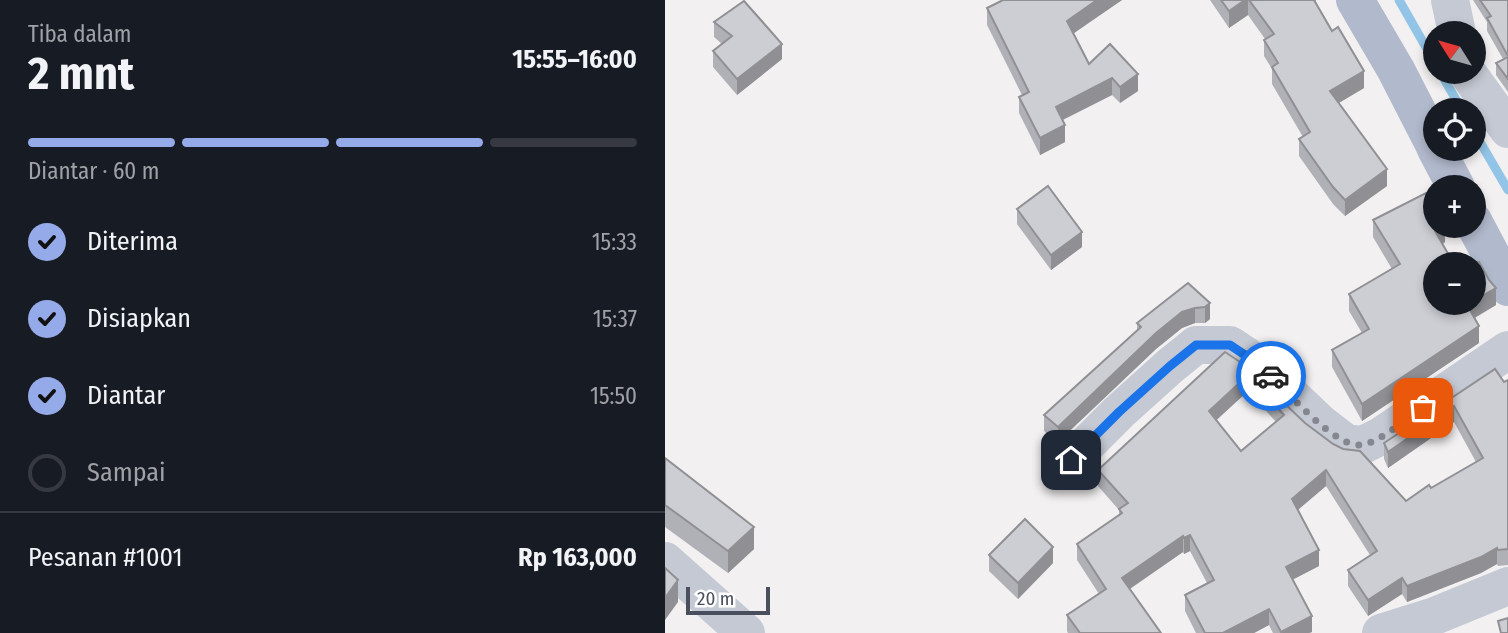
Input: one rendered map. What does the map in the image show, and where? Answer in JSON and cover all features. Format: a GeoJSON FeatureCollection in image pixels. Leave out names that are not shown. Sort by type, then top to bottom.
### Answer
{"type":"FeatureCollection","features":[{"type":"Feature","properties":{"kind":"main road"},"geometry":{"type":"LineString","coordinates":[[1355,0],[1423,123]]}},
{"type":"Feature","properties":{"kind":"main road"},"geometry":{"type":"LineString","coordinates":[[1482,238],[1508,287]]}},
{"type":"Feature","properties":{"kind":"street"},"geometry":{"type":"LineString","coordinates":[[1450,0],[1454,21]]}},
{"type":"Feature","properties":{"kind":"street"},"geometry":{"type":"LineString","coordinates":[[1476,84],[1508,129]]}},
{"type":"Feature","properties":{"kind":"street"},"geometry":{"type":"LineString","coordinates":[[1071,460],[1149,384],[1196,345],[1230,345],[1257,363],[1320,423],[1346,443],[1363,445],[1381,436],[1508,350]]}},
{"type":"Feature","properties":{"kind":"street"},"geometry":{"type":"LineString","coordinates":[[665,561],[746,633]]}},
{"type":"Feature","properties":{"kind":"street"},"geometry":{"type":"LineString","coordinates":[[1381,633],[1431,617],[1508,586]]}},
{"type":"Feature","properties":{"kind":"building"},"geometry":{"type":"Polygon","coordinates":[[[1003,0],[1097,0],[1067,21],[1089,64],[1110,44],[1138,74],[1120,87],[1112,78],[1056,107],[1065,125],[1040,138],[1019,97],[1029,92],[987,8],[1003,0]]]}},
{"type":"Feature","properties":{"kind":"building"},"geometry":{"type":"Polygon","coordinates":[[[1221,0],[1245,0],[1229,11],[1221,0]]]}},
{"type":"Feature","properties":{"kind":"building"},"geometry":{"type":"Polygon","coordinates":[[[1249,0],[1314,0],[1332,31],[1338,27],[1364,71],[1330,91],[1387,169],[1345,200],[1299,139],[1310,132],[1272,67],[1278,63],[1264,40],[1274,34],[1249,0]]]}},
{"type":"Feature","properties":{"kind":"building"},"geometry":{"type":"Polygon","coordinates":[[[1480,0],[1508,0],[1508,56],[1487,18],[1491,16],[1480,0]]]}},
{"type":"Feature","properties":{"kind":"building"},"geometry":{"type":"Polygon","coordinates":[[[744,1],[782,44],[737,79],[713,51],[732,36],[714,22],[744,1]]]}},
{"type":"Feature","properties":{"kind":"building"},"geometry":{"type":"Polygon","coordinates":[[[1508,57],[1508,79],[1496,63],[1508,57]]]}},
{"type":"Feature","properties":{"kind":"building"},"geometry":{"type":"Polygon","coordinates":[[[1048,186],[1082,232],[1051,255],[1017,209],[1048,186]]]}},
{"type":"Feature","properties":{"kind":"building"},"geometry":{"type":"Polygon","coordinates":[[[1423,195],[1423,238],[1439,238],[1447,252],[1423,252],[1423,315],[1473,315],[1479,326],[1362,404],[1332,350],[1369,329],[1349,294],[1400,264],[1373,220],[1423,195]]]}},
{"type":"Feature","properties":{"kind":"building"},"geometry":{"type":"Polygon","coordinates":[[[1486,275],[1489,280],[1496,288],[1486,294],[1486,275]]]}},
{"type":"Feature","properties":{"kind":"building"},"geometry":{"type":"Polygon","coordinates":[[[1188,283],[1210,303],[1205,307],[1182,312],[1156,333],[1058,427],[1044,415],[1141,327],[1137,323],[1188,283]]]}},
{"type":"Feature","properties":{"kind":"building"},"geometry":{"type":"Polygon","coordinates":[[[1225,352],[1243,364],[1305,423],[1333,444],[1343,449],[1360,451],[1406,501],[1429,485],[1431,488],[1483,458],[1454,406],[1388,452],[1384,443],[1495,369],[1504,382],[1508,380],[1508,549],[1497,548],[1407,586],[1402,578],[1368,600],[1348,570],[1377,551],[1326,470],[1292,499],[1319,550],[1286,567],[1312,616],[1281,632],[1269,609],[1223,633],[1205,633],[1185,595],[1214,580],[1190,535],[1184,538],[1183,536],[1122,578],[1161,633],[1080,633],[1067,615],[1106,589],[1077,544],[1122,513],[1119,509],[1128,503],[1098,470],[1225,352]],[[1248,375],[1209,411],[1241,451],[1284,415],[1248,375]]]}},
{"type":"Feature","properties":{"kind":"building"},"geometry":{"type":"Polygon","coordinates":[[[665,458],[754,527],[728,551],[665,505],[665,458]]]}},
{"type":"Feature","properties":{"kind":"building"},"geometry":{"type":"Polygon","coordinates":[[[1025,519],[1053,547],[1018,583],[989,555],[1025,519]]]}},
{"type":"Feature","properties":{"kind":"building"},"geometry":{"type":"Polygon","coordinates":[[[665,568],[678,580],[665,598],[665,568]]]}},
{"type":"Feature","properties":{"kind":"building"},"geometry":{"type":"Polygon","coordinates":[[[1508,618],[1508,633],[1501,633],[1498,621],[1508,618]]]}},
{"type":"Feature","properties":{"kind":"waterway"},"geometry":{"type":"LineString","coordinates":[[1399,0],[1423,42]]}},
{"type":"Feature","properties":{"kind":"waterway"},"geometry":{"type":"LineString","coordinates":[[1447,84],[1455,98]]}},
{"type":"Feature","properties":{"kind":"waterway"},"geometry":{"type":"LineString","coordinates":[[1486,152],[1508,190]]}},
{"type":"Feature","properties":{"kind":"way so far"},"geometry":{"type":"LineString","coordinates":[[1271,376],[1320,423],[1346,443],[1363,445],[1423,408]]}},
{"type":"Feature","properties":{"kind":"route"},"geometry":{"type":"LineString","coordinates":[[1071,460],[1119,412],[1196,345],[1230,345],[1271,376]]}}]}
